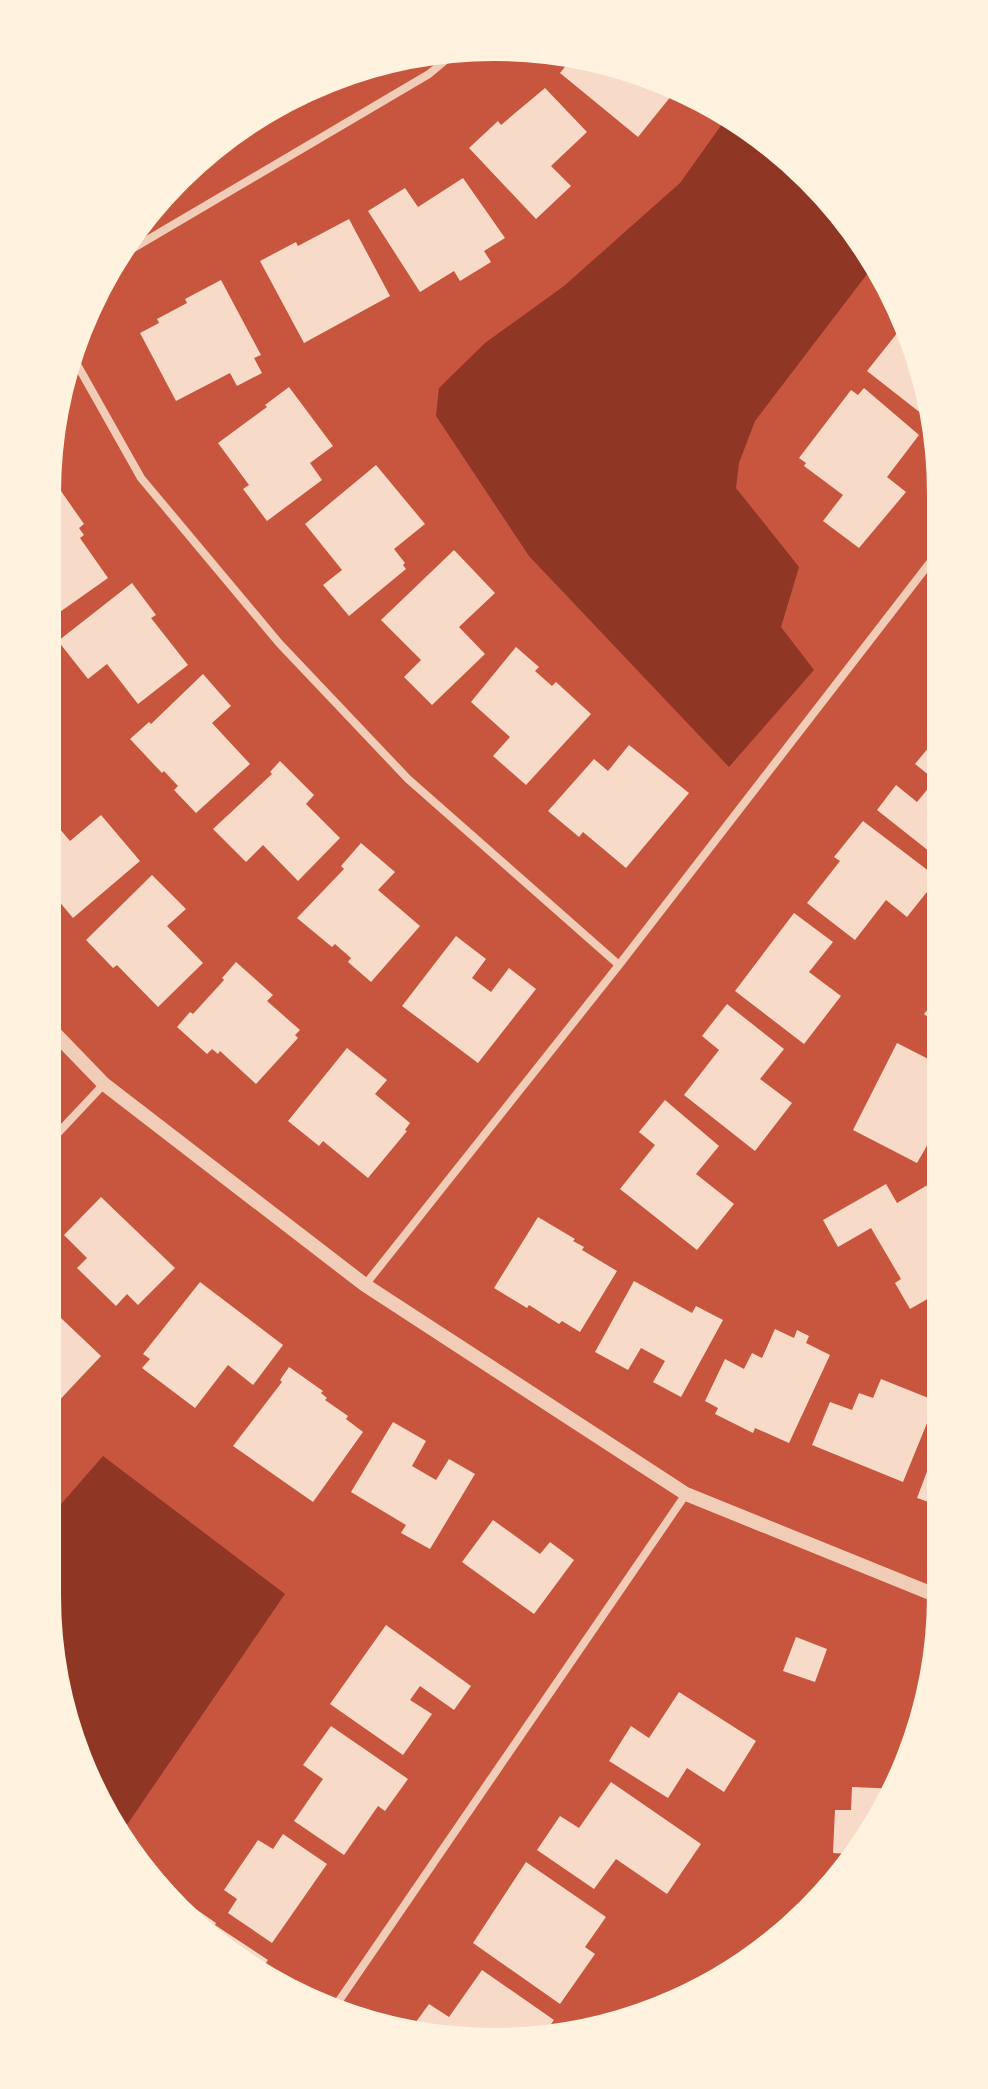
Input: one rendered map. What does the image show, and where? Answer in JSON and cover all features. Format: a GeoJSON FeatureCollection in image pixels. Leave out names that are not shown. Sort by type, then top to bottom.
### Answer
{"type":"FeatureCollection","features":[{"type":"Feature","properties":{"kind":"street"},"geometry":{"type":"LineString","coordinates":[[131,249],[429,74],[447,59]]}},
{"type":"Feature","properties":{"kind":"street"},"geometry":{"type":"LineString","coordinates":[[76,363],[141,478],[279,643],[408,779],[619,965]]}},
{"type":"Feature","properties":{"kind":"street"},"geometry":{"type":"LineString","coordinates":[[365,1285],[619,965],[932,560]]}},
{"type":"Feature","properties":{"kind":"street"},"geometry":{"type":"LineString","coordinates":[[56,1034],[104,1084],[365,1285],[686,1494],[932,1594]]}},
{"type":"Feature","properties":{"kind":"street"},"geometry":{"type":"LineString","coordinates":[[56,1135],[104,1084]]}},
{"type":"Feature","properties":{"kind":"street"},"geometry":{"type":"LineString","coordinates":[[337,2004],[686,1494]]}},
{"type":"Feature","properties":{"kind":"shaded area"},"geometry":{"type":"Polygon","coordinates":[[[724,122],[761,147],[804,184],[841,227],[870,270],[755,421],[739,463],[736,488],[799,567],[781,627],[814,670],[729,767],[529,556],[436,416],[439,388],[485,343],[564,286],[680,183],[724,122]]]}},
{"type":"Feature","properties":{"kind":"shaded area"},"geometry":{"type":"Polygon","coordinates":[[[103,1456],[285,1594],[124,1829],[89,1763],[64,1680],[57,1624],[56,1510],[103,1456]]]}},
{"type":"Feature","properties":{"kind":"building"},"geometry":{"type":"Polygon","coordinates":[[[568,62],[579,64],[635,79],[673,94],[638,137],[560,73],[568,62]]]}},
{"type":"Feature","properties":{"kind":"building"},"geometry":{"type":"Polygon","coordinates":[[[545,88],[587,132],[551,166],[571,186],[536,219],[469,148],[498,121],[501,125],[545,88]]]}},
{"type":"Feature","properties":{"kind":"building"},"geometry":{"type":"Polygon","coordinates":[[[463,178],[505,238],[484,251],[491,262],[460,281],[454,271],[420,292],[368,211],[405,188],[418,207],[463,178]]]}},
{"type":"Feature","properties":{"kind":"building"},"geometry":{"type":"Polygon","coordinates":[[[349,219],[390,296],[304,343],[260,261],[296,242],[298,246],[349,219]]]}},
{"type":"Feature","properties":{"kind":"building"},"geometry":{"type":"Polygon","coordinates":[[[221,280],[261,355],[254,358],[262,373],[237,386],[230,373],[176,401],[140,333],[159,323],[157,319],[187,303],[185,299],[221,280]]]}},
{"type":"Feature","properties":{"kind":"building"},"geometry":{"type":"Polygon","coordinates":[[[898,332],[909,353],[925,417],[867,371],[898,332]]]}},
{"type":"Feature","properties":{"kind":"building"},"geometry":{"type":"Polygon","coordinates":[[[289,387],[333,446],[310,463],[322,480],[267,521],[243,489],[249,485],[218,443],[289,387]]]}},
{"type":"Feature","properties":{"kind":"building"},"geometry":{"type":"Polygon","coordinates":[[[864,388],[919,435],[887,477],[906,492],[859,548],[823,521],[843,495],[804,466],[806,463],[799,458],[851,390],[858,395],[864,388]]]}},
{"type":"Feature","properties":{"kind":"building"},"geometry":{"type":"Polygon","coordinates":[[[376,465],[425,524],[394,549],[406,569],[349,616],[323,585],[342,570],[305,524],[376,465]]]}},
{"type":"Feature","properties":{"kind":"building"},"geometry":{"type":"Polygon","coordinates":[[[61,491],[84,524],[79,528],[84,535],[80,538],[108,578],[57,614],[56,613],[56,494],[61,491]]]}},
{"type":"Feature","properties":{"kind":"building"},"geometry":{"type":"Polygon","coordinates":[[[454,550],[495,593],[459,627],[485,654],[432,705],[404,677],[421,660],[381,620],[454,550]]]}},
{"type":"Feature","properties":{"kind":"building"},"geometry":{"type":"Polygon","coordinates":[[[132,583],[156,615],[151,618],[188,665],[138,704],[107,664],[88,679],[58,641],[132,583]]]}},
{"type":"Feature","properties":{"kind":"building"},"geometry":{"type":"Polygon","coordinates":[[[516,647],[539,667],[535,671],[552,686],[556,682],[591,714],[526,785],[493,756],[510,737],[471,702],[516,647]]]}},
{"type":"Feature","properties":{"kind":"building"},"geometry":{"type":"Polygon","coordinates":[[[203,674],[231,706],[212,723],[250,764],[196,813],[174,790],[178,786],[130,739],[149,722],[151,724],[203,674]]]}},
{"type":"Feature","properties":{"kind":"building"},"geometry":{"type":"Polygon","coordinates":[[[932,743],[932,778],[915,764],[932,743]]]}},
{"type":"Feature","properties":{"kind":"building"},"geometry":{"type":"Polygon","coordinates":[[[629,745],[689,793],[626,868],[583,832],[579,837],[548,811],[594,759],[608,771],[629,745]]]}},
{"type":"Feature","properties":{"kind":"building"},"geometry":{"type":"Polygon","coordinates":[[[280,761],[314,795],[306,804],[340,838],[298,881],[263,845],[246,862],[213,829],[272,774],[270,772],[280,761]]]}},
{"type":"Feature","properties":{"kind":"building"},"geometry":{"type":"Polygon","coordinates":[[[932,784],[932,854],[877,810],[896,785],[917,802],[932,784]]]}},
{"type":"Feature","properties":{"kind":"building"},"geometry":{"type":"Polygon","coordinates":[[[101,815],[140,861],[73,918],[56,898],[56,824],[70,841],[101,815]]]}},
{"type":"Feature","properties":{"kind":"building"},"geometry":{"type":"Polygon","coordinates":[[[863,821],[932,873],[932,886],[907,917],[886,900],[855,940],[807,903],[840,861],[834,857],[863,821]]]}},
{"type":"Feature","properties":{"kind":"building"},"geometry":{"type":"Polygon","coordinates":[[[361,843],[395,872],[378,890],[420,926],[371,982],[348,962],[351,958],[335,944],[332,947],[297,918],[344,869],[341,866],[361,843]]]}},
{"type":"Feature","properties":{"kind":"building"},"geometry":{"type":"Polygon","coordinates":[[[152,875],[186,909],[167,926],[203,963],[158,1007],[117,965],[113,968],[86,940],[152,875]]]}},
{"type":"Feature","properties":{"kind":"building"},"geometry":{"type":"Polygon","coordinates":[[[794,913],[833,942],[809,972],[841,996],[804,1044],[735,991],[794,913]]]}},
{"type":"Feature","properties":{"kind":"building"},"geometry":{"type":"Polygon","coordinates":[[[456,936],[486,959],[472,978],[491,992],[509,968],[536,989],[478,1063],[402,1006],[456,936]]]}},
{"type":"Feature","properties":{"kind":"building"},"geometry":{"type":"Polygon","coordinates":[[[236,962],[273,995],[267,1001],[300,1030],[295,1035],[298,1038],[256,1084],[220,1051],[218,1054],[212,1049],[207,1054],[177,1027],[224,980],[222,978],[236,962]]]}},
{"type":"Feature","properties":{"kind":"building"},"geometry":{"type":"Polygon","coordinates":[[[727,1004],[784,1049],[760,1079],[792,1103],[755,1151],[684,1095],[719,1050],[702,1036],[727,1004]]]}},
{"type":"Feature","properties":{"kind":"building"},"geometry":{"type":"Polygon","coordinates":[[[932,1004],[932,1020],[924,1014],[932,1004]]]}},
{"type":"Feature","properties":{"kind":"building"},"geometry":{"type":"Polygon","coordinates":[[[897,1043],[932,1061],[932,1137],[917,1163],[853,1130],[897,1043]]]}},
{"type":"Feature","properties":{"kind":"building"},"geometry":{"type":"Polygon","coordinates":[[[347,1048],[387,1080],[375,1094],[410,1123],[407,1131],[368,1178],[323,1141],[319,1146],[288,1121],[347,1048]]]}},
{"type":"Feature","properties":{"kind":"building"},"geometry":{"type":"Polygon","coordinates":[[[665,1100],[719,1146],[696,1174],[734,1204],[697,1250],[620,1189],[655,1145],[639,1132],[665,1100]]]}},
{"type":"Feature","properties":{"kind":"building"},"geometry":{"type":"Polygon","coordinates":[[[932,1182],[932,1296],[910,1309],[895,1283],[901,1279],[871,1228],[838,1247],[823,1220],[886,1184],[897,1203],[932,1182]]]}},
{"type":"Feature","properties":{"kind":"building"},"geometry":{"type":"Polygon","coordinates":[[[101,1197],[175,1268],[138,1305],[127,1294],[116,1306],[77,1268],[87,1258],[64,1235],[101,1197]]]}},
{"type":"Feature","properties":{"kind":"building"},"geometry":{"type":"Polygon","coordinates":[[[538,1217],[575,1239],[573,1241],[584,1247],[582,1250],[617,1271],[580,1332],[562,1321],[559,1324],[529,1305],[527,1308],[494,1288],[538,1217]]]}},
{"type":"Feature","properties":{"kind":"building"},"geometry":{"type":"Polygon","coordinates":[[[634,1281],[692,1313],[696,1306],[723,1320],[681,1397],[653,1382],[665,1361],[641,1348],[628,1370],[595,1352],[634,1281]]]}},
{"type":"Feature","properties":{"kind":"building"},"geometry":{"type":"Polygon","coordinates":[[[200,1282],[283,1345],[253,1385],[228,1365],[195,1408],[142,1368],[150,1359],[143,1354],[200,1282]]]}},
{"type":"Feature","properties":{"kind":"building"},"geometry":{"type":"Polygon","coordinates":[[[56,1313],[101,1356],[56,1404],[56,1313]]]}},
{"type":"Feature","properties":{"kind":"building"},"geometry":{"type":"Polygon","coordinates":[[[775,1329],[794,1338],[797,1330],[809,1336],[806,1343],[830,1355],[789,1443],[755,1428],[753,1433],[715,1414],[718,1408],[705,1401],[725,1359],[744,1369],[752,1353],[762,1358],[775,1329]]]}},
{"type":"Feature","properties":{"kind":"building"},"geometry":{"type":"Polygon","coordinates":[[[289,1367],[323,1391],[325,1400],[348,1416],[346,1419],[363,1432],[313,1502],[233,1446],[282,1382],[280,1380],[289,1367]]]}},
{"type":"Feature","properties":{"kind":"building"},"geometry":{"type":"Polygon","coordinates":[[[881,1379],[932,1399],[932,1411],[903,1482],[812,1445],[830,1402],[852,1410],[859,1393],[873,1398],[881,1379]]]}},
{"type":"Feature","properties":{"kind":"building"},"geometry":{"type":"Polygon","coordinates":[[[393,1422],[426,1441],[412,1466],[436,1480],[449,1459],[475,1474],[430,1549],[401,1533],[406,1525],[351,1492],[393,1422]]]}},
{"type":"Feature","properties":{"kind":"building"},"geometry":{"type":"Polygon","coordinates":[[[932,1458],[932,1503],[917,1498],[932,1458]]]}},
{"type":"Feature","properties":{"kind":"building"},"geometry":{"type":"Polygon","coordinates":[[[493,1520],[540,1554],[550,1542],[574,1560],[534,1614],[462,1562],[493,1520]]]}},
{"type":"Feature","properties":{"kind":"building"},"geometry":{"type":"Polygon","coordinates":[[[386,1625],[471,1686],[454,1710],[420,1686],[410,1700],[432,1714],[403,1755],[330,1704],[386,1625]]]}},
{"type":"Feature","properties":{"kind":"building"},"geometry":{"type":"Polygon","coordinates":[[[796,1637],[827,1649],[815,1682],[783,1671],[796,1637]]]}},
{"type":"Feature","properties":{"kind":"building"},"geometry":{"type":"Polygon","coordinates":[[[679,1692],[756,1741],[724,1792],[687,1768],[668,1798],[609,1761],[631,1726],[649,1738],[679,1692]]]}},
{"type":"Feature","properties":{"kind":"building"},"geometry":{"type":"Polygon","coordinates":[[[331,1726],[408,1779],[385,1811],[378,1806],[344,1855],[294,1821],[323,1779],[303,1765],[331,1726]]]}},
{"type":"Feature","properties":{"kind":"building"},"geometry":{"type":"Polygon","coordinates":[[[611,1782],[701,1844],[667,1894],[616,1859],[594,1889],[537,1850],[560,1816],[579,1828],[611,1782]]]}},
{"type":"Feature","properties":{"kind":"building"},"geometry":{"type":"Polygon","coordinates":[[[852,1787],[887,1788],[847,1854],[833,1853],[835,1810],[851,1810],[852,1787]]]}},
{"type":"Feature","properties":{"kind":"building"},"geometry":{"type":"Polygon","coordinates":[[[283,1834],[327,1864],[272,1943],[228,1913],[237,1899],[224,1890],[258,1840],[273,1849],[283,1834]]]}},
{"type":"Feature","properties":{"kind":"building"},"geometry":{"type":"Polygon","coordinates":[[[526,1862],[606,1917],[585,1947],[595,1954],[560,2004],[473,1943],[526,1862]]]}},
{"type":"Feature","properties":{"kind":"building"},"geometry":{"type":"Polygon","coordinates":[[[190,1905],[268,1960],[263,1967],[251,1959],[188,1908],[190,1905]]]}},
{"type":"Feature","properties":{"kind":"building"},"geometry":{"type":"Polygon","coordinates":[[[482,1970],[554,2020],[547,2029],[523,2032],[465,2032],[413,2026],[429,2004],[449,2017],[482,1970]]]}}]}
